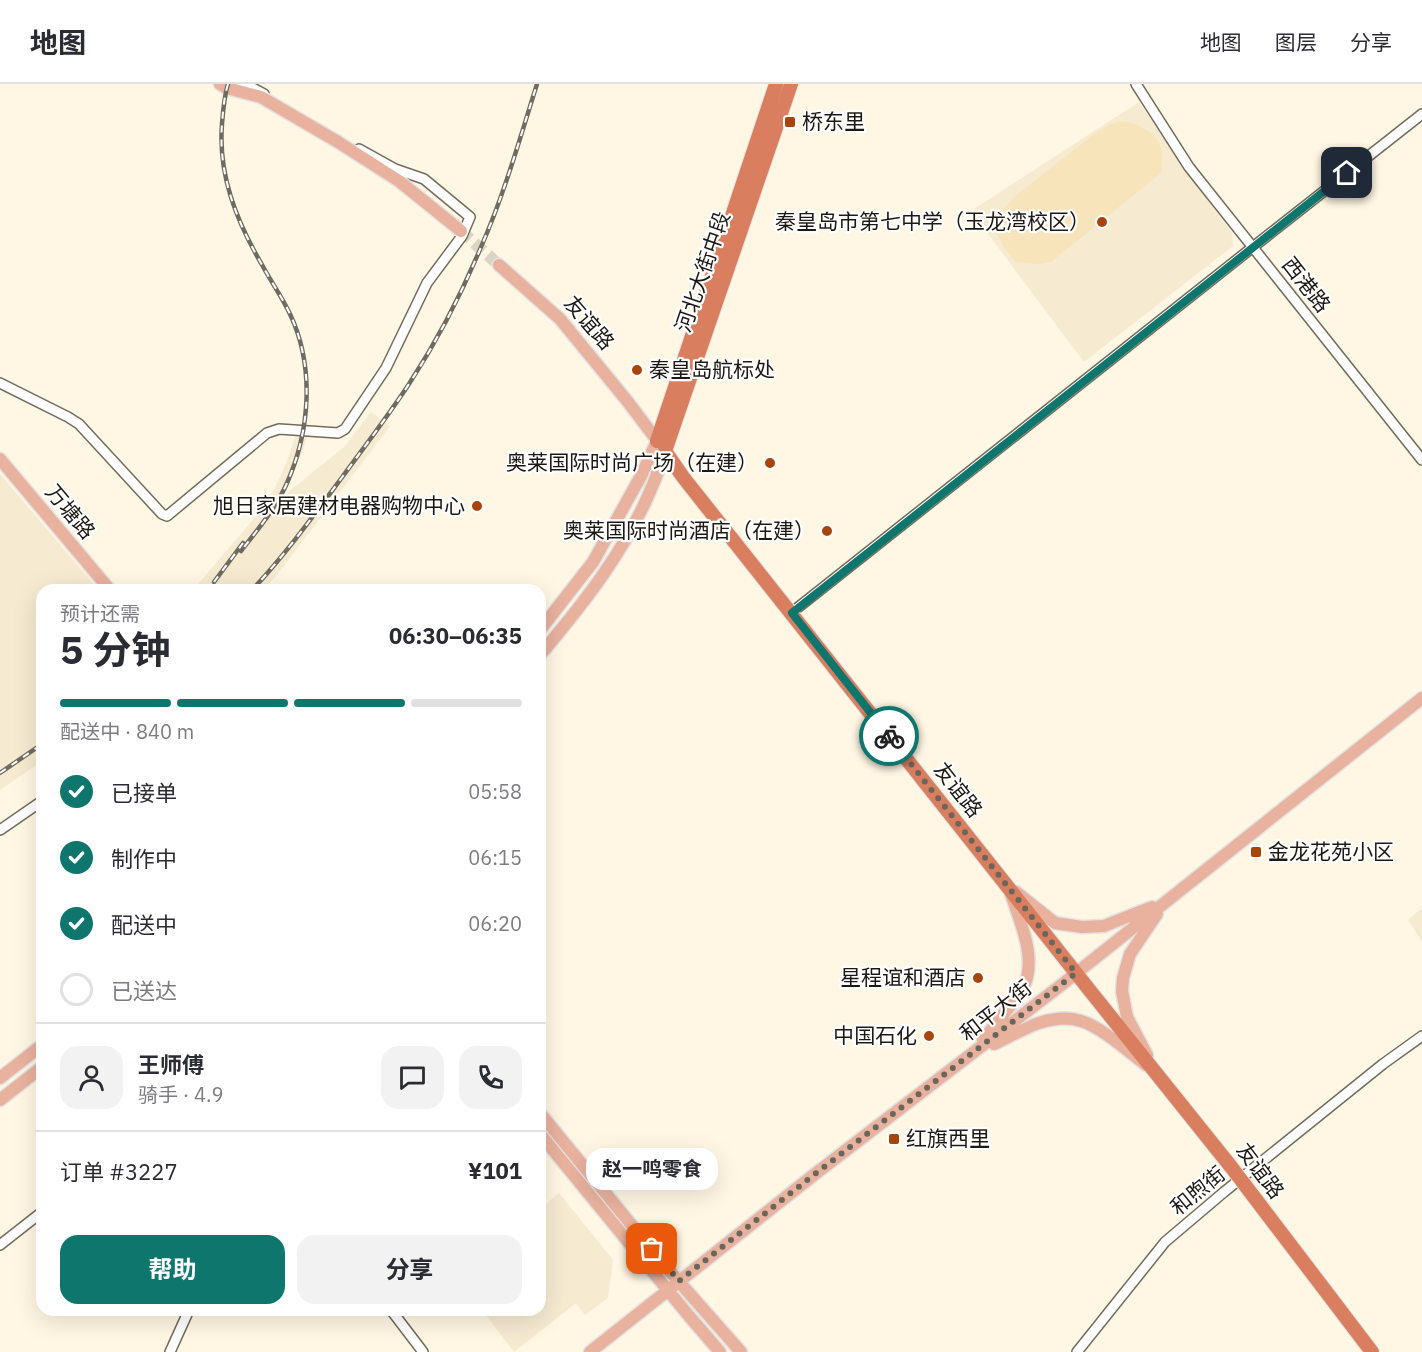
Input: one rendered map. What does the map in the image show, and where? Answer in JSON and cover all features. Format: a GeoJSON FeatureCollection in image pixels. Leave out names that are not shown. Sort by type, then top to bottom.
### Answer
{"type":"FeatureCollection","features":[{"type":"Feature","properties":{"kind":"highway"},"geometry":{"type":"LineString","coordinates":[[661,446],[776,84]]}},
{"type":"Feature","properties":{"kind":"highway","name":"河北大街中段"},"geometry":{"type":"LineString","coordinates":[[661,446],[791,84]]}},
{"type":"Feature","properties":{"kind":"highway","name":"友谊路"},"geometry":{"type":"LineString","coordinates":[[661,446],[683,477],[1241,1179],[1366,1350]]}},
{"type":"Feature","properties":{"kind":"main road"},"geometry":{"type":"LineString","coordinates":[[224,86],[261,97],[338,142],[399,181],[461,231]]}},
{"type":"Feature","properties":{"kind":"main road","name":"友谊路"},"geometry":{"type":"LineString","coordinates":[[499,265],[560,320],[661,446]]}},
{"type":"Feature","properties":{"kind":"main road"},"geometry":{"type":"LineString","coordinates":[[546,622],[593,562],[641,476],[661,446]]}},
{"type":"Feature","properties":{"kind":"main road","name":"河北大街中段"},"geometry":{"type":"LineString","coordinates":[[546,648],[602,576],[631,530],[654,482],[661,446]]}},
{"type":"Feature","properties":{"kind":"main road","name":"万塘路"},"geometry":{"type":"LineString","coordinates":[[0,459],[105,584]]}},
{"type":"Feature","properties":{"kind":"main road","name":"和平大街"},"geometry":{"type":"LineString","coordinates":[[591,1352],[815,1174],[1076,973],[1422,698]]}},
{"type":"Feature","properties":{"kind":"main road"},"geometry":{"type":"LineString","coordinates":[[1009,887],[1056,923],[1082,927],[1104,926],[1164,903]]}},
{"type":"Feature","properties":{"kind":"main road"},"geometry":{"type":"LineString","coordinates":[[971,1055],[1023,987],[1029,969],[1028,944],[1009,887]]}},
{"type":"Feature","properties":{"kind":"main road"},"geometry":{"type":"LineString","coordinates":[[1156,1073],[1127,1017],[1122,991],[1130,954],[1164,903]]}},
{"type":"Feature","properties":{"kind":"main road"},"geometry":{"type":"LineString","coordinates":[[971,1055],[1036,1024],[1060,1018],[1071,1019],[1083,1021],[1106,1034],[1156,1073]]}},
{"type":"Feature","properties":{"kind":"main road"},"geometry":{"type":"LineString","coordinates":[[0,1078],[36,1050]]}},
{"type":"Feature","properties":{"kind":"main road"},"geometry":{"type":"LineString","coordinates":[[0,1100],[36,1072]]}},
{"type":"Feature","properties":{"kind":"main road"},"geometry":{"type":"LineString","coordinates":[[546,1120],[741,1352]]}},
{"type":"Feature","properties":{"kind":"main road"},"geometry":{"type":"LineString","coordinates":[[546,1141],[720,1352]]}},
{"type":"Feature","properties":{"kind":"street","name":"西港路"},"geometry":{"type":"LineString","coordinates":[[1136,84],[1189,167],[1422,460]]}},
{"type":"Feature","properties":{"kind":"street"},"geometry":{"type":"LineString","coordinates":[[0,383],[79,424],[162,514],[167,516],[267,433],[279,429],[338,433],[345,429],[386,368],[427,284],[462,236],[470,217],[424,179],[395,169],[249,86],[224,86]]}},
{"type":"Feature","properties":{"kind":"street"},"geometry":{"type":"LineString","coordinates":[[792,613],[1422,114]]}},
{"type":"Feature","properties":{"kind":"street"},"geometry":{"type":"LineString","coordinates":[[0,830],[36,805]]}},
{"type":"Feature","properties":{"kind":"street","name":"和煦街"},"geometry":{"type":"LineString","coordinates":[[1077,1352],[1165,1242],[1383,1064],[1422,1036]]}},
{"type":"Feature","properties":{"kind":"street"},"geometry":{"type":"LineString","coordinates":[[0,1245],[36,1217]]}},
{"type":"Feature","properties":{"kind":"street"},"geometry":{"type":"LineString","coordinates":[[170,1352],[186,1316]]}},
{"type":"Feature","properties":{"kind":"street"},"geometry":{"type":"LineString","coordinates":[[396,1316],[423,1352]]}},
{"type":"Feature","properties":{"kind":"shaded area","name":"秦皇岛市第七中学（玉龙湾校区）"},"geometry":{"type":"Polygon","coordinates":[[[1139,102],[1232,233],[1233,246],[1084,362],[971,211],[1139,102]]]}},
{"type":"Feature","properties":{"kind":"shaded area"},"geometry":{"type":"Polygon","coordinates":[[[1123,121],[1142,127],[1157,140],[1162,153],[1161,173],[1051,262],[1037,264],[1016,262],[997,234],[997,222],[1004,209],[1015,196],[1093,135],[1110,124],[1123,121]]]}},
{"type":"Feature","properties":{"kind":"shaded area"},"geometry":{"type":"Polygon","coordinates":[[[371,412],[390,426],[269,584],[198,584],[252,521],[275,488],[296,435],[308,435],[281,498],[344,447],[371,412]]]}},
{"type":"Feature","properties":{"kind":"shaded area"},"geometry":{"type":"Polygon","coordinates":[[[0,474],[94,584],[36,584],[36,765],[0,790],[0,474]]]}},
{"type":"Feature","properties":{"kind":"shaded area"},"geometry":{"type":"Polygon","coordinates":[[[1422,908],[1422,941],[1408,920],[1422,908]]]}},
{"type":"Feature","properties":{"kind":"shaded area"},"geometry":{"type":"Polygon","coordinates":[[[559,1193],[613,1260],[608,1298],[585,1315],[576,1303],[514,1352],[487,1316],[546,1316],[546,1204],[559,1193]]]}},
{"type":"Feature","properties":{"kind":"tunnel"},"geometry":{"type":"LineString","coordinates":[[461,231],[499,265]]}},
{"type":"Feature","properties":{"kind":"railway"},"geometry":{"type":"LineString","coordinates":[[228,84],[222,124],[226,179],[237,213],[252,247],[290,314],[298,334],[306,377],[305,421],[295,463],[278,501],[241,551]]}},
{"type":"Feature","properties":{"kind":"railway"},"geometry":{"type":"LineString","coordinates":[[257,584],[299,534],[376,431],[409,384],[439,334],[465,283],[497,207],[537,84]]}},
{"type":"Feature","properties":{"kind":"railway"},"geometry":{"type":"LineString","coordinates":[[214,582],[243,543]]}},
{"type":"Feature","properties":{"kind":"railway"},"geometry":{"type":"LineString","coordinates":[[0,773],[36,748]]}},
{"type":"Feature","properties":{"kind":"way so far"},"geometry":{"type":"LineString","coordinates":[[652,1249],[679,1281],[1076,973],[889,736]]}},
{"type":"Feature","properties":{"kind":"place","name":"桥东里"},"geometry":{"type":"Point","coordinates":[790,122]}},
{"type":"Feature","properties":{"kind":"place","name":"秦皇岛市第七中学（玉龙湾校区）"},"geometry":{"type":"Point","coordinates":[1102,222]}},
{"type":"Feature","properties":{"kind":"place","name":"秦皇岛航标处"},"geometry":{"type":"Point","coordinates":[637,370]}},
{"type":"Feature","properties":{"kind":"place","name":"奥莱国际时尚广场（在建）"},"geometry":{"type":"Point","coordinates":[770,463]}},
{"type":"Feature","properties":{"kind":"place","name":"旭日家居建材电器购物中心"},"geometry":{"type":"Point","coordinates":[477,506]}},
{"type":"Feature","properties":{"kind":"place","name":"奥莱国际时尚酒店（在建）"},"geometry":{"type":"Point","coordinates":[827,531]}},
{"type":"Feature","properties":{"kind":"place","name":"金龙花苑小区"},"geometry":{"type":"Point","coordinates":[1256,852]}},
{"type":"Feature","properties":{"kind":"place","name":"星程谊和酒店"},"geometry":{"type":"Point","coordinates":[978,978]}},
{"type":"Feature","properties":{"kind":"place","name":"中国石化"},"geometry":{"type":"Point","coordinates":[929,1036]}},
{"type":"Feature","properties":{"kind":"place","name":"红旗西里"},"geometry":{"type":"Point","coordinates":[894,1139]}},
{"type":"Feature","properties":{"kind":"place","name":"赵一鸣零食"},"geometry":{"type":"Point","coordinates":[652,1249]}},
{"type":"Feature","properties":{"kind":"route"},"geometry":{"type":"LineString","coordinates":[[889,736],[792,613],[1347,173]]}}]}
